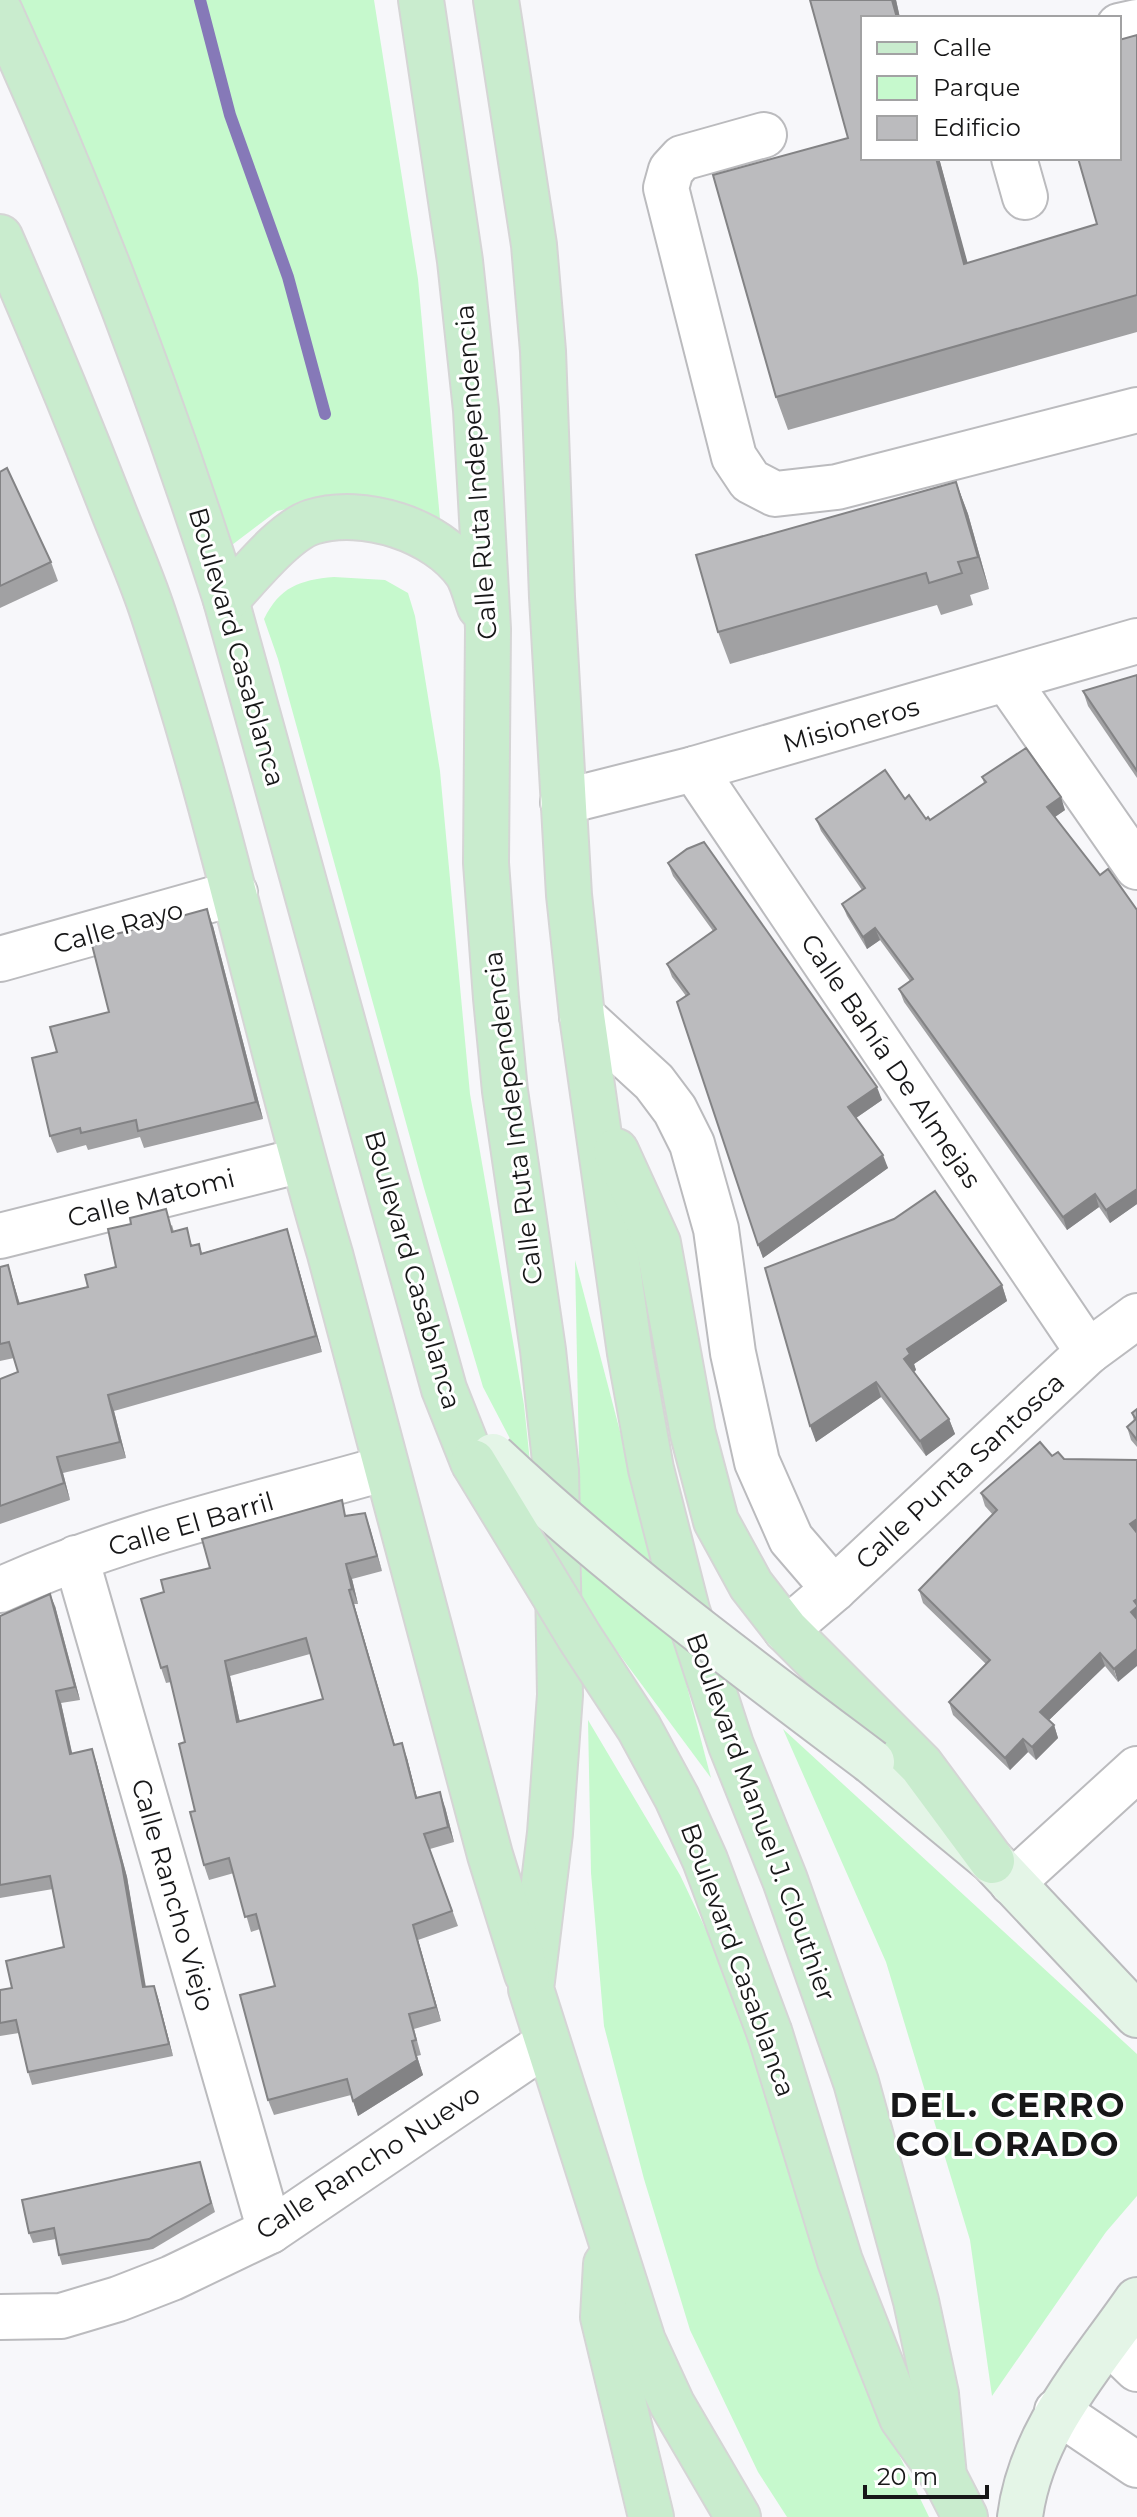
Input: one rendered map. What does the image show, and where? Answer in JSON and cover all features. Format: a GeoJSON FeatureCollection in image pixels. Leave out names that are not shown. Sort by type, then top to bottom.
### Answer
{"type":"FeatureCollection","features":[{"type":"Feature","properties":{"kind":"main road","name":"Calle Ruta Independencia"},"geometry":{"type":"LineString","coordinates":[[421,0],[460,261],[476,410],[488,629],[486,863],[496,998],[505,1091],[543,1350],[556,1470],[560,1695],[550,1833],[531,1989],[607,2225]]}},
{"type":"Feature","properties":{"kind":"main road"},"geometry":{"type":"LineString","coordinates":[[469,0],[494,122],[525,378],[528,627],[534,763],[544,795],[563,802]]}},
{"type":"Feature","properties":{"kind":"main road"},"geometry":{"type":"LineString","coordinates":[[496,0],[534,245],[543,351],[552,597],[569,895],[582,1016],[596,1105],[658,1243],[693,1434],[716,1521],[751,1585],[786,1630],[921,1765],[1002,1872]]}},
{"type":"Feature","properties":{"kind":"main road","name":"Boulevard Casablanca"},"geometry":{"type":"LineString","coordinates":[[0,12],[113,283],[192,495],[226,600],[444,1389],[580,1638],[639,1728],[677,1798],[710,1874],[770,2034],[840,2261],[902,2418],[944,2476]]}},
{"type":"Feature","properties":{"kind":"main road"},"geometry":{"type":"LineString","coordinates":[[0,237],[58,369],[152,610],[235,893],[302,1160],[490,1855],[531,1989]]}},
{"type":"Feature","properties":{"kind":"main road"},"geometry":{"type":"LineString","coordinates":[[226,600],[277,546],[311,522],[374,519],[411,531],[444,547],[468,575],[488,629]]}},
{"type":"Feature","properties":{"kind":"main road","name":"Boulevard Manuel J. Clouthier"},"geometry":{"type":"LineString","coordinates":[[596,1105],[630,1353],[651,1469],[687,1610],[731,1745],[785,1880],[856,2082],[916,2301],[936,2394],[944,2476],[965,2517]]}},
{"type":"Feature","properties":{"kind":"main road"},"geometry":{"type":"LineString","coordinates":[[607,2225],[603,2317],[651,2517]]}},
{"type":"Feature","properties":{"kind":"main road"},"geometry":{"type":"LineString","coordinates":[[607,2225],[656,2373],[738,2517]]}},
{"type":"Feature","properties":{"kind":"street"},"geometry":{"type":"LineString","coordinates":[[764,135],[682,158],[671,170],[666,188],[734,457],[750,481],[775,494],[837,487],[1137,410]]}},
{"type":"Feature","properties":{"kind":"street","name":"Misioneros"},"geometry":{"type":"LineString","coordinates":[[563,802],[694,769],[1137,641]]}},
{"type":"Feature","properties":{"kind":"street"},"geometry":{"type":"LineString","coordinates":[[1007,680],[1137,867]]}},
{"type":"Feature","properties":{"kind":"street","name":"Calle Bahía De Almejas"},"geometry":{"type":"LineString","coordinates":[[694,769],[1088,1352]]}},
{"type":"Feature","properties":{"kind":"street","name":"Calle Rayo"},"geometry":{"type":"LineString","coordinates":[[0,959],[235,893]]}},
{"type":"Feature","properties":{"kind":"street"},"geometry":{"type":"LineString","coordinates":[[582,1016],[654,1082],[675,1110],[692,1144],[716,1229],[733,1353],[757,1462],[791,1539],[834,1589]]}},
{"type":"Feature","properties":{"kind":"street","name":"Calle Matomi"},"geometry":{"type":"LineString","coordinates":[[0,1236],[302,1160]]}},
{"type":"Feature","properties":{"kind":"street","name":"Calle Punta Santosca"},"geometry":{"type":"LineString","coordinates":[[786,1630],[1088,1352],[1137,1316]]}},
{"type":"Feature","properties":{"kind":"street"},"geometry":{"type":"LineString","coordinates":[[483,1459],[542,1502],[666,1606],[872,1762],[1002,1872],[1137,2015]]}},
{"type":"Feature","properties":{"kind":"street","name":"Calle El Barril"},"geometry":{"type":"LineString","coordinates":[[0,1590],[76,1558],[386,1468]]}},
{"type":"Feature","properties":{"kind":"street","name":"Calle Rancho Viejo"},"geometry":{"type":"LineString","coordinates":[[76,1558],[270,2231]]}},
{"type":"Feature","properties":{"kind":"street"},"geometry":{"type":"LineString","coordinates":[[1002,1872],[1137,1769]]}},
{"type":"Feature","properties":{"kind":"street","name":"Calle Rancho Nuevo"},"geometry":{"type":"LineString","coordinates":[[0,2317],[61,2316],[118,2299],[172,2278],[270,2231],[547,2043]]}},
{"type":"Feature","properties":{"kind":"street"},"geometry":{"type":"LineString","coordinates":[[1020,2517],[1033,2459],[1057,2411],[1123,2355],[1137,2300]]}},
{"type":"Feature","properties":{"kind":"street"},"geometry":{"type":"LineString","coordinates":[[1057,2411],[1137,2465]]}},
{"type":"Feature","properties":{"kind":"green space"},"geometry":{"type":"Polygon","coordinates":[[[7,0],[374,0],[418,279],[441,530],[332,500],[277,511],[224,551],[7,0]]]}},
{"type":"Feature","properties":{"kind":"green space"},"geometry":{"type":"Polygon","coordinates":[[[334,577],[385,580],[408,593],[415,616],[440,771],[470,1094],[524,1405],[532,1481],[483,1387],[424,1188],[278,659],[264,619],[277,599],[292,587],[311,580],[334,577]]]}},
{"type":"Feature","properties":{"kind":"green space"},"geometry":{"type":"Polygon","coordinates":[[[575,1260],[711,1778],[582,1604],[575,1260]]]}},
{"type":"Feature","properties":{"kind":"green space"},"geometry":{"type":"Polygon","coordinates":[[[588,1720],[680,1875],[725,1970],[763,2071],[792,2174],[855,2363],[929,2517],[787,2517],[758,2472],[690,2330],[644,2179],[604,2026],[591,1873],[588,1720]]]}},
{"type":"Feature","properties":{"kind":"green space"},"geometry":{"type":"Polygon","coordinates":[[[783,1729],[1137,2054],[1137,2196],[1106,2232],[992,2396],[970,2240],[886,1962],[783,1729]]]}},
{"type":"Feature","properties":{"kind":"building"},"geometry":{"type":"Polygon","coordinates":[[[810,0],[892,0],[896,16],[861,16],[861,160],[937,160],[964,264],[1097,224],[1079,160],[1121,160],[1121,39],[1137,35],[1137,295],[776,397],[713,175],[848,138],[810,0]]]}},
{"type":"Feature","properties":{"kind":"building"},"geometry":{"type":"Polygon","coordinates":[[[7,468],[51,562],[0,586],[0,472],[7,468]]]}},
{"type":"Feature","properties":{"kind":"building"},"geometry":{"type":"Polygon","coordinates":[[[956,482],[978,557],[958,562],[962,573],[929,583],[926,573],[718,632],[696,555],[956,482]]]}},
{"type":"Feature","properties":{"kind":"building"},"geometry":{"type":"Polygon","coordinates":[[[1137,675],[1137,771],[1083,691],[1137,675]]]}},
{"type":"Feature","properties":{"kind":"building"},"geometry":{"type":"Polygon","coordinates":[[[1026,748],[1061,797],[1047,807],[1100,875],[1108,869],[1137,910],[1137,1189],[1106,1210],[1095,1194],[1063,1217],[899,989],[913,979],[875,928],[863,937],[842,904],[865,888],[816,819],[885,770],[905,799],[909,795],[926,819],[928,817],[930,820],[986,782],[982,777],[1026,748]]]}},
{"type":"Feature","properties":{"kind":"building"},"geometry":{"type":"Polygon","coordinates":[[[704,842],[877,1087],[848,1107],[883,1155],[758,1245],[677,1002],[689,994],[667,964],[716,929],[668,863],[687,849],[704,842]]]}},
{"type":"Feature","properties":{"kind":"building"},"geometry":{"type":"Polygon","coordinates":[[[207,909],[256,1102],[138,1131],[136,1120],[81,1133],[80,1128],[50,1136],[32,1058],[57,1052],[50,1027],[109,1012],[91,941],[207,909]]]}},
{"type":"Feature","properties":{"kind":"building"},"geometry":{"type":"Polygon","coordinates":[[[935,1191],[1002,1285],[907,1349],[910,1354],[904,1359],[949,1419],[920,1441],[876,1382],[810,1426],[765,1268],[894,1219],[935,1191]]]}},
{"type":"Feature","properties":{"kind":"building"},"geometry":{"type":"Polygon","coordinates":[[[166,1209],[172,1232],[187,1228],[191,1246],[199,1244],[201,1254],[287,1229],[316,1336],[108,1395],[120,1442],[57,1457],[64,1483],[0,1506],[0,1379],[18,1372],[9,1342],[0,1344],[0,1267],[8,1265],[18,1304],[88,1287],[85,1275],[116,1267],[108,1229],[131,1224],[130,1218],[166,1209]]]}},
{"type":"Feature","properties":{"kind":"building"},"geometry":{"type":"Polygon","coordinates":[[[1137,1409],[1137,1440],[1127,1427],[1136,1419],[1132,1413],[1137,1409]]]}},
{"type":"Feature","properties":{"kind":"building"},"geometry":{"type":"Polygon","coordinates":[[[1040,1442],[1052,1456],[1058,1452],[1064,1459],[1137,1460],[1137,1519],[1130,1524],[1137,1533],[1137,1599],[1134,1601],[1137,1607],[1131,1612],[1137,1619],[1137,1649],[1114,1669],[1100,1653],[1040,1712],[1054,1725],[1032,1747],[1023,1739],[1005,1758],[949,1702],[990,1660],[919,1590],[997,1510],[981,1493],[1040,1442]]]}},
{"type":"Feature","properties":{"kind":"building"},"geometry":{"type":"Polygon","coordinates":[[[342,1500],[345,1516],[365,1513],[377,1556],[346,1564],[352,1589],[349,1590],[394,1745],[402,1743],[416,1798],[440,1792],[448,1827],[424,1834],[452,1911],[413,1925],[436,2007],[409,2014],[416,2040],[412,2041],[417,2060],[353,2101],[347,2079],[268,2100],[240,1995],[275,1986],[256,1914],[245,1917],[229,1858],[204,1865],[190,1812],[195,1811],[179,1744],[185,1742],[167,1666],[161,1668],[141,1599],[164,1592],[161,1580],[210,1568],[202,1539],[342,1500]],[[306,1638],[225,1661],[237,1722],[323,1699],[306,1638]]]}},
{"type":"Feature","properties":{"kind":"building"},"geometry":{"type":"Polygon","coordinates":[[[50,1594],[75,1687],[56,1691],[70,1754],[92,1749],[122,1865],[143,1987],[154,1986],[169,2044],[28,2072],[16,2020],[0,2023],[0,1990],[12,1988],[6,1961],[64,1947],[50,1876],[0,1885],[0,1616],[50,1594]]]}},
{"type":"Feature","properties":{"kind":"building"},"geometry":{"type":"Polygon","coordinates":[[[200,2162],[211,2203],[149,2239],[59,2255],[54,2228],[29,2233],[22,2200],[200,2162]]]}},
{"type":"Feature","properties":{"kind":"waterway"},"geometry":{"type":"LineString","coordinates":[[200,0],[230,115],[288,277],[325,414]]}},
{"type":"Feature","properties":{"kind":"district","name":"DEL. CERRO COLORADO"},"geometry":{"type":"Point","coordinates":[1008,2124]}}]}
